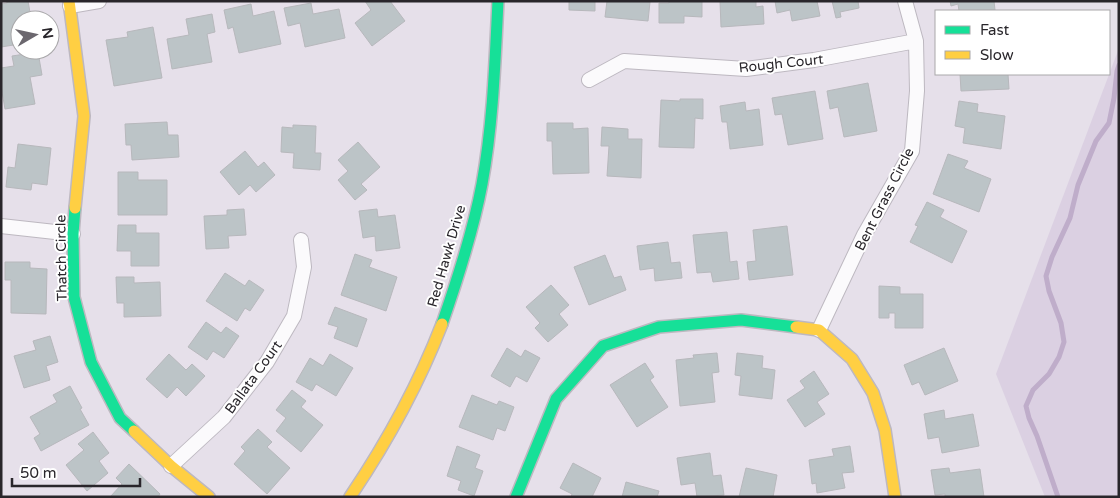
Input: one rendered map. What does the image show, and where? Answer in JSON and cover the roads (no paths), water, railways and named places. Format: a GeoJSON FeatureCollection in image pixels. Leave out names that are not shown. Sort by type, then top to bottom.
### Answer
{"type":"FeatureCollection","features":[{"type":"Feature","properties":{"kind":"street"},"geometry":{"type":"LineString","coordinates":[[69,4],[100,1]]}},
{"type":"Feature","properties":{"kind":"street","name":"Red Hawk Drive"},"geometry":{"type":"LineString","coordinates":[[350,497],[378,456],[402,412],[423,369],[460,274],[482,186],[489,138],[494,94],[498,1]]}},
{"type":"Feature","properties":{"kind":"street","name":"Bent Grass Circle"},"geometry":{"type":"LineString","coordinates":[[819,330],[864,235],[912,151],[917,91],[916,40],[905,1]]}},
{"type":"Feature","properties":{"kind":"street","name":"Thatch Circle"},"geometry":{"type":"LineString","coordinates":[[69,4],[84,116],[73,234],[74,297],[92,362],[120,418],[171,466],[210,497]]}},
{"type":"Feature","properties":{"kind":"street","name":"Rough Court"},"geometry":{"type":"LineString","coordinates":[[589,80],[624,61],[746,69],[814,60],[916,40]]}},
{"type":"Feature","properties":{"kind":"street"},"geometry":{"type":"LineString","coordinates":[[1,226],[73,234]]}},
{"type":"Feature","properties":{"kind":"street","name":"Ballata Court"},"geometry":{"type":"LineString","coordinates":[[171,466],[224,417],[267,362],[294,316],[304,266],[301,240]]}},
{"type":"Feature","properties":{"kind":"street"},"geometry":{"type":"LineString","coordinates":[[516,497],[556,399],[603,346],[659,327],[741,320],[819,330],[852,359],[873,393],[885,430],[895,497]]}},
{"type":"Feature","properties":{"kind":"waterway"},"geometry":{"type":"LineString","coordinates":[[1058,497],[1026,406],[1033,390],[1049,374],[1059,357],[1064,342],[1061,323],[1049,291],[1046,276],[1052,257],[1070,218],[1078,185],[1096,141],[1109,123],[1119,65]]}}]}
